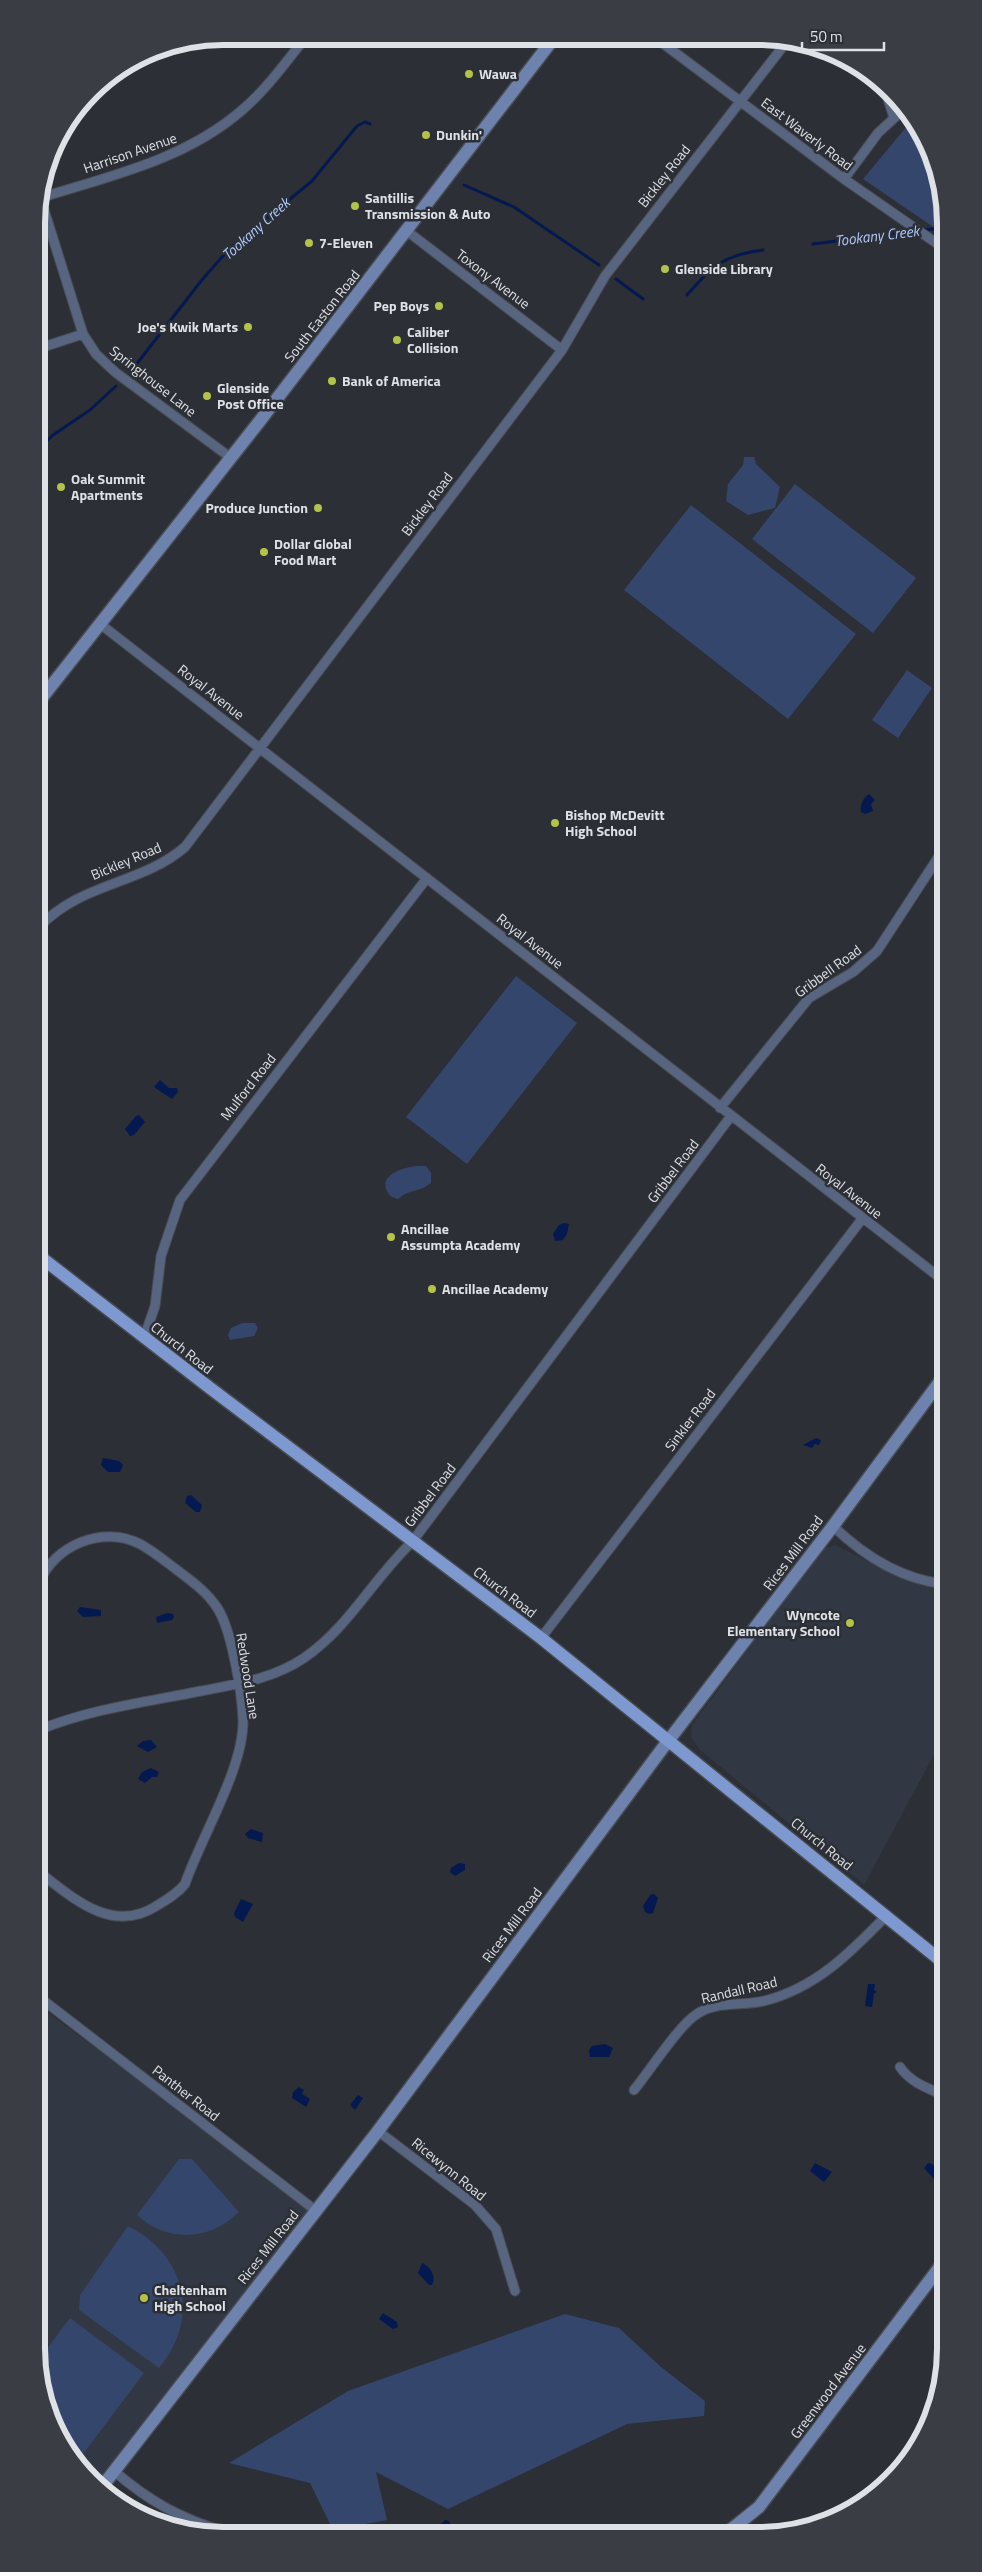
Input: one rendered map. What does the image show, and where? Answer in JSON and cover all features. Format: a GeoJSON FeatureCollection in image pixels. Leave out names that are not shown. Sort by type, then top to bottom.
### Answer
{"type":"FeatureCollection","features":[{"type":"Feature","properties":{"kind":"main road","name":"Church Road"},"geometry":{"type":"LineString","coordinates":[[45,1260],[412,1542],[541,1638],[887,1915],[937,1957]]}},
{"type":"Feature","properties":{"kind":"street","name":"Harrison Avenue"},"geometry":{"type":"LineString","coordinates":[[47,196],[165,158],[203,139],[254,99],[299,45]]}},
{"type":"Feature","properties":{"kind":"street","name":"South Easton Road"},"geometry":{"type":"LineString","coordinates":[[45,694],[231,458],[549,45]]}},
{"type":"Feature","properties":{"kind":"street","name":"East Waverly Road"},"geometry":{"type":"LineString","coordinates":[[665,45],[844,179],[937,244]]}},
{"type":"Feature","properties":{"kind":"street","name":"Bickley Road"},"geometry":{"type":"LineString","coordinates":[[45,920],[51,914],[77,897],[152,867],[185,847],[562,350],[605,276],[783,47]]}},
{"type":"Feature","properties":{"kind":"street"},"geometry":{"type":"LineString","coordinates":[[889,101],[894,118]]}},
{"type":"Feature","properties":{"kind":"street"},"geometry":{"type":"LineString","coordinates":[[844,179],[878,133],[899,114]]}},
{"type":"Feature","properties":{"kind":"street","name":"Springhouse Lane"},"geometry":{"type":"LineString","coordinates":[[45,214],[83,334],[96,354],[115,372],[231,458]]}},
{"type":"Feature","properties":{"kind":"street","name":"Toxony Avenue"},"geometry":{"type":"LineString","coordinates":[[407,231],[562,350]]}},
{"type":"Feature","properties":{"kind":"street"},"geometry":{"type":"LineString","coordinates":[[45,346],[83,334]]}},
{"type":"Feature","properties":{"kind":"street","name":"Royal Avenue"},"geometry":{"type":"LineString","coordinates":[[99,623],[260,746],[720,1108],[937,1276]]}},
{"type":"Feature","properties":{"kind":"street","name":"Gribbell Road"},"geometry":{"type":"LineString","coordinates":[[720,1108],[809,998],[853,972],[877,951],[937,859]]}},
{"type":"Feature","properties":{"kind":"street","name":"Mulford Road"},"geometry":{"type":"LineString","coordinates":[[144,1338],[155,1306],[161,1256],[170,1225],[183,1195],[427,878]]}},
{"type":"Feature","properties":{"kind":"street","name":"Gribbel Road"},"geometry":{"type":"LineString","coordinates":[[45,1728],[85,1714],[260,1679],[290,1667],[318,1647],[344,1624],[394,1559],[412,1542],[731,1116]]}},
{"type":"Feature","properties":{"kind":"street","name":"Sinkler Road"},"geometry":{"type":"LineString","coordinates":[[541,1638],[862,1219]]}},
{"type":"Feature","properties":{"kind":"street","name":"Rices Mill Road"},"geometry":{"type":"LineString","coordinates":[[105,2482],[378,2131],[668,1740],[937,1385]]}},
{"type":"Feature","properties":{"kind":"street"},"geometry":{"type":"LineString","coordinates":[[832,1526],[859,1549],[883,1564],[917,1578],[937,1582]]}},
{"type":"Feature","properties":{"kind":"street","name":"Redwood Lane"},"geometry":{"type":"LineString","coordinates":[[45,1573],[58,1556],[86,1540],[113,1537],[140,1544],[196,1584],[219,1610],[229,1634],[243,1719],[238,1756],[181,1889],[144,1914],[121,1916],[87,1907],[45,1876]]}},
{"type":"Feature","properties":{"kind":"street","name":"Randall Road"},"geometry":{"type":"LineString","coordinates":[[634,2090],[694,2016],[712,2008],[779,1997],[809,1983],[852,1951],[887,1915]]}},
{"type":"Feature","properties":{"kind":"street","name":"Panther Road"},"geometry":{"type":"LineString","coordinates":[[45,2002],[316,2210]]}},
{"type":"Feature","properties":{"kind":"street"},"geometry":{"type":"LineString","coordinates":[[900,2067],[905,2075],[937,2092]]}},
{"type":"Feature","properties":{"kind":"street","name":"Ricewynn Road"},"geometry":{"type":"LineString","coordinates":[[378,2131],[474,2205],[496,2229],[514,2291]]}},
{"type":"Feature","properties":{"kind":"street","name":"Greenwood Avenue"},"geometry":{"type":"LineString","coordinates":[[734,2527],[759,2507],[937,2271]]}},
{"type":"Feature","properties":{"kind":"street"},"geometry":{"type":"LineString","coordinates":[[114,2471],[135,2489],[176,2515],[209,2527]]}},
{"type":"Feature","properties":{"kind":"shaded area"},"geometry":{"type":"Polygon","coordinates":[[[908,125],[919,144],[928,166],[934,189],[937,230],[863,179],[908,125]]]}},
{"type":"Feature","properties":{"kind":"shaded area"},"geometry":{"type":"Polygon","coordinates":[[[744,457],[754,457],[756,464],[780,487],[775,508],[748,515],[726,501],[728,484],[743,465],[744,457]]]}},
{"type":"Feature","properties":{"kind":"shaded area"},"geometry":{"type":"Polygon","coordinates":[[[795,484],[916,578],[873,633],[752,539],[795,484]]]}},
{"type":"Feature","properties":{"kind":"shaded area"},"geometry":{"type":"Polygon","coordinates":[[[691,505],[856,634],[788,719],[624,590],[691,505]]]}},
{"type":"Feature","properties":{"kind":"shaded area"},"geometry":{"type":"Polygon","coordinates":[[[907,670],[932,688],[898,738],[872,720],[907,670]]]}},
{"type":"Feature","properties":{"kind":"shaded area"},"geometry":{"type":"Polygon","coordinates":[[[869,794],[875,800],[871,804],[873,811],[865,814],[861,812],[861,807],[869,794]]]}},
{"type":"Feature","properties":{"kind":"shaded area"},"geometry":{"type":"Polygon","coordinates":[[[516,976],[577,1023],[467,1164],[406,1117],[516,976]]]}},
{"type":"Feature","properties":{"kind":"shaded area"},"geometry":{"type":"Polygon","coordinates":[[[160,1080],[169,1088],[177,1088],[178,1092],[172,1099],[154,1087],[160,1080]]]}},
{"type":"Feature","properties":{"kind":"shaded area"},"geometry":{"type":"Polygon","coordinates":[[[139,1115],[145,1122],[134,1135],[130,1136],[125,1129],[139,1115]]]}},
{"type":"Feature","properties":{"kind":"shaded area"},"geometry":{"type":"Polygon","coordinates":[[[417,1166],[426,1166],[431,1173],[431,1183],[398,1199],[391,1196],[386,1189],[385,1183],[387,1179],[396,1172],[417,1166]]]}},
{"type":"Feature","properties":{"kind":"shaded area"},"geometry":{"type":"Polygon","coordinates":[[[569,1224],[567,1234],[563,1240],[555,1241],[553,1234],[559,1225],[569,1224]]]}},
{"type":"Feature","properties":{"kind":"shaded area"},"geometry":{"type":"Polygon","coordinates":[[[242,1323],[255,1323],[258,1328],[254,1336],[230,1340],[228,1335],[231,1328],[242,1323]]]}},
{"type":"Feature","properties":{"kind":"shaded area"},"geometry":{"type":"Polygon","coordinates":[[[816,1438],[821,1440],[819,1445],[815,1444],[812,1448],[803,1445],[816,1438]]]}},
{"type":"Feature","properties":{"kind":"shaded area"},"geometry":{"type":"Polygon","coordinates":[[[103,1458],[119,1461],[123,1465],[120,1472],[108,1472],[101,1465],[103,1458]]]}},
{"type":"Feature","properties":{"kind":"shaded area"},"geometry":{"type":"Polygon","coordinates":[[[191,1495],[202,1505],[200,1512],[196,1512],[185,1503],[187,1496],[191,1495]]]}},
{"type":"Feature","properties":{"kind":"shaded area"},"geometry":{"type":"Polygon","coordinates":[[[835,1545],[907,1580],[937,1587],[937,1749],[864,1885],[700,1750],[691,1737],[692,1725],[823,1549],[835,1545]]]}},
{"type":"Feature","properties":{"kind":"shaded area"},"geometry":{"type":"Polygon","coordinates":[[[80,1607],[101,1610],[101,1616],[83,1617],[77,1611],[80,1607]]]}},
{"type":"Feature","properties":{"kind":"shaded area"},"geometry":{"type":"Polygon","coordinates":[[[167,1613],[173,1614],[172,1620],[157,1623],[156,1617],[167,1613]]]}},
{"type":"Feature","properties":{"kind":"shaded area"},"geometry":{"type":"Polygon","coordinates":[[[151,1740],[157,1747],[148,1752],[137,1746],[143,1741],[151,1740]]]}},
{"type":"Feature","properties":{"kind":"shaded area"},"geometry":{"type":"Polygon","coordinates":[[[151,1768],[159,1772],[157,1777],[152,1777],[145,1783],[138,1779],[142,1772],[151,1768]]]}},
{"type":"Feature","properties":{"kind":"shaded area"},"geometry":{"type":"Polygon","coordinates":[[[251,1829],[263,1833],[262,1842],[248,1838],[245,1834],[251,1829]]]}},
{"type":"Feature","properties":{"kind":"shaded area"},"geometry":{"type":"Polygon","coordinates":[[[459,1863],[465,1864],[465,1870],[455,1876],[450,1872],[451,1868],[459,1863]]]}},
{"type":"Feature","properties":{"kind":"shaded area"},"geometry":{"type":"Polygon","coordinates":[[[654,1894],[658,1898],[653,1913],[649,1914],[645,1912],[643,1906],[650,1895],[654,1894]]]}},
{"type":"Feature","properties":{"kind":"shaded area"},"geometry":{"type":"Polygon","coordinates":[[[241,1899],[253,1904],[243,1922],[235,1917],[234,1913],[241,1899]]]}},
{"type":"Feature","properties":{"kind":"shaded area"},"geometry":{"type":"Polygon","coordinates":[[[868,1984],[875,1984],[874,1990],[877,1992],[874,1994],[872,2007],[865,2006],[868,1984]]]}},
{"type":"Feature","properties":{"kind":"shaded area","name":"Cheltenham High School"},"geometry":{"type":"Polygon","coordinates":[[[45,2010],[315,2210],[105,2482],[89,2466],[63,2428],[51,2395],[45,2360],[45,2010]]]}},
{"type":"Feature","properties":{"kind":"shaded area"},"geometry":{"type":"Polygon","coordinates":[[[605,2044],[613,2048],[609,2057],[590,2057],[589,2050],[592,2046],[605,2044]]]}},
{"type":"Feature","properties":{"kind":"shaded area"},"geometry":{"type":"Polygon","coordinates":[[[299,2087],[304,2090],[302,2094],[310,2099],[306,2107],[292,2098],[293,2092],[299,2087]]]}},
{"type":"Feature","properties":{"kind":"shaded area"},"geometry":{"type":"Polygon","coordinates":[[[358,2095],[363,2098],[355,2110],[350,2105],[358,2095]]]}},
{"type":"Feature","properties":{"kind":"shaded area"},"geometry":{"type":"Polygon","coordinates":[[[179,2159],[192,2159],[239,2212],[228,2222],[215,2229],[188,2235],[162,2230],[149,2224],[137,2215],[179,2159]]]}},
{"type":"Feature","properties":{"kind":"shaded area"},"geometry":{"type":"Polygon","coordinates":[[[815,2163],[832,2172],[824,2182],[810,2171],[815,2163]]]}},
{"type":"Feature","properties":{"kind":"shaded area"},"geometry":{"type":"Polygon","coordinates":[[[928,2163],[932,2164],[937,2169],[937,2179],[934,2179],[924,2168],[928,2163]]]}},
{"type":"Feature","properties":{"kind":"shaded area"},"geometry":{"type":"Polygon","coordinates":[[[128,2226],[148,2238],[163,2253],[174,2270],[181,2289],[183,2309],[180,2329],[172,2349],[159,2368],[79,2310],[80,2295],[128,2226]]]}},
{"type":"Feature","properties":{"kind":"shaded area"},"geometry":{"type":"Polygon","coordinates":[[[422,2263],[432,2272],[434,2279],[432,2285],[429,2285],[418,2273],[422,2263]]]}},
{"type":"Feature","properties":{"kind":"shaded area"},"geometry":{"type":"Polygon","coordinates":[[[383,2313],[397,2322],[398,2327],[393,2329],[379,2319],[383,2313]]]}},
{"type":"Feature","properties":{"kind":"shaded area"},"geometry":{"type":"Polygon","coordinates":[[[565,2314],[619,2328],[661,2367],[705,2401],[704,2416],[627,2424],[448,2509],[376,2472],[387,2520],[349,2527],[332,2527],[310,2483],[229,2463],[348,2391],[565,2314]]]}},
{"type":"Feature","properties":{"kind":"shaded area"},"geometry":{"type":"Polygon","coordinates":[[[70,2318],[144,2373],[81,2456],[63,2428],[54,2406],[48,2383],[45,2351],[70,2318]]]}},
{"type":"Feature","properties":{"kind":"shaded area"},"geometry":{"type":"Polygon","coordinates":[[[445,2520],[449,2521],[452,2527],[441,2527],[445,2520]]]}},
{"type":"Feature","properties":{"kind":"waterway","name":"Tookany Creek"},"geometry":{"type":"LineString","coordinates":[[132,370],[201,281],[229,249],[312,181],[357,126],[365,122],[370,124]]}},
{"type":"Feature","properties":{"kind":"waterway","name":"Tookany Creek"},"geometry":{"type":"LineString","coordinates":[[464,185],[514,207],[599,265]]}},
{"type":"Feature","properties":{"kind":"waterway","name":"Tookany Creek"},"geometry":{"type":"LineString","coordinates":[[923,230],[937,229]]}},
{"type":"Feature","properties":{"kind":"waterway","name":"Tookany Creek"},"geometry":{"type":"LineString","coordinates":[[813,244],[914,231]]}},
{"type":"Feature","properties":{"kind":"waterway","name":"Tookany Creek"},"geometry":{"type":"LineString","coordinates":[[687,295],[704,276],[728,259],[749,252],[763,250]]}},
{"type":"Feature","properties":{"kind":"waterway","name":"Tookany Creek"},"geometry":{"type":"LineString","coordinates":[[616,279],[643,299]]}},
{"type":"Feature","properties":{"kind":"waterway","name":"Tookany Creek"},"geometry":{"type":"LineString","coordinates":[[45,442],[90,410],[116,386]]}},
{"type":"Feature","properties":{"kind":"place","name":"Wawa"},"geometry":{"type":"Point","coordinates":[469,74]}},
{"type":"Feature","properties":{"kind":"place","name":"Dunkin'"},"geometry":{"type":"Point","coordinates":[426,135]}},
{"type":"Feature","properties":{"kind":"place","name":"Santillis Transmission & Auto"},"geometry":{"type":"Point","coordinates":[355,206]}},
{"type":"Feature","properties":{"kind":"place","name":"7-Eleven"},"geometry":{"type":"Point","coordinates":[309,243]}},
{"type":"Feature","properties":{"kind":"place","name":"Glenside Library"},"geometry":{"type":"Point","coordinates":[665,269]}},
{"type":"Feature","properties":{"kind":"place","name":"Pep Boys"},"geometry":{"type":"Point","coordinates":[439,306]}},
{"type":"Feature","properties":{"kind":"place","name":"Joe's Kwik Marts"},"geometry":{"type":"Point","coordinates":[248,327]}},
{"type":"Feature","properties":{"kind":"place","name":"Caliber Collision"},"geometry":{"type":"Point","coordinates":[397,340]}},
{"type":"Feature","properties":{"kind":"place","name":"Bank of America"},"geometry":{"type":"Point","coordinates":[332,381]}},
{"type":"Feature","properties":{"kind":"place","name":"Glenside Post Office"},"geometry":{"type":"Point","coordinates":[207,396]}},
{"type":"Feature","properties":{"kind":"place","name":"Oak Summit Apartments"},"geometry":{"type":"Point","coordinates":[61,487]}},
{"type":"Feature","properties":{"kind":"place","name":"Produce Junction"},"geometry":{"type":"Point","coordinates":[318,508]}},
{"type":"Feature","properties":{"kind":"place","name":"Dollar Global Food Mart"},"geometry":{"type":"Point","coordinates":[264,552]}},
{"type":"Feature","properties":{"kind":"place","name":"Bishop McDevitt High School"},"geometry":{"type":"Point","coordinates":[555,823]}},
{"type":"Feature","properties":{"kind":"place","name":"Ancillae Assumpta Academy"},"geometry":{"type":"Point","coordinates":[391,1237]}},
{"type":"Feature","properties":{"kind":"place","name":"Ancillae Academy"},"geometry":{"type":"Point","coordinates":[432,1289]}},
{"type":"Feature","properties":{"kind":"place","name":"Wyncote Elementary School"},"geometry":{"type":"Point","coordinates":[850,1623]}},
{"type":"Feature","properties":{"kind":"place","name":"Cheltenham High School"},"geometry":{"type":"Point","coordinates":[144,2298]}}]}
